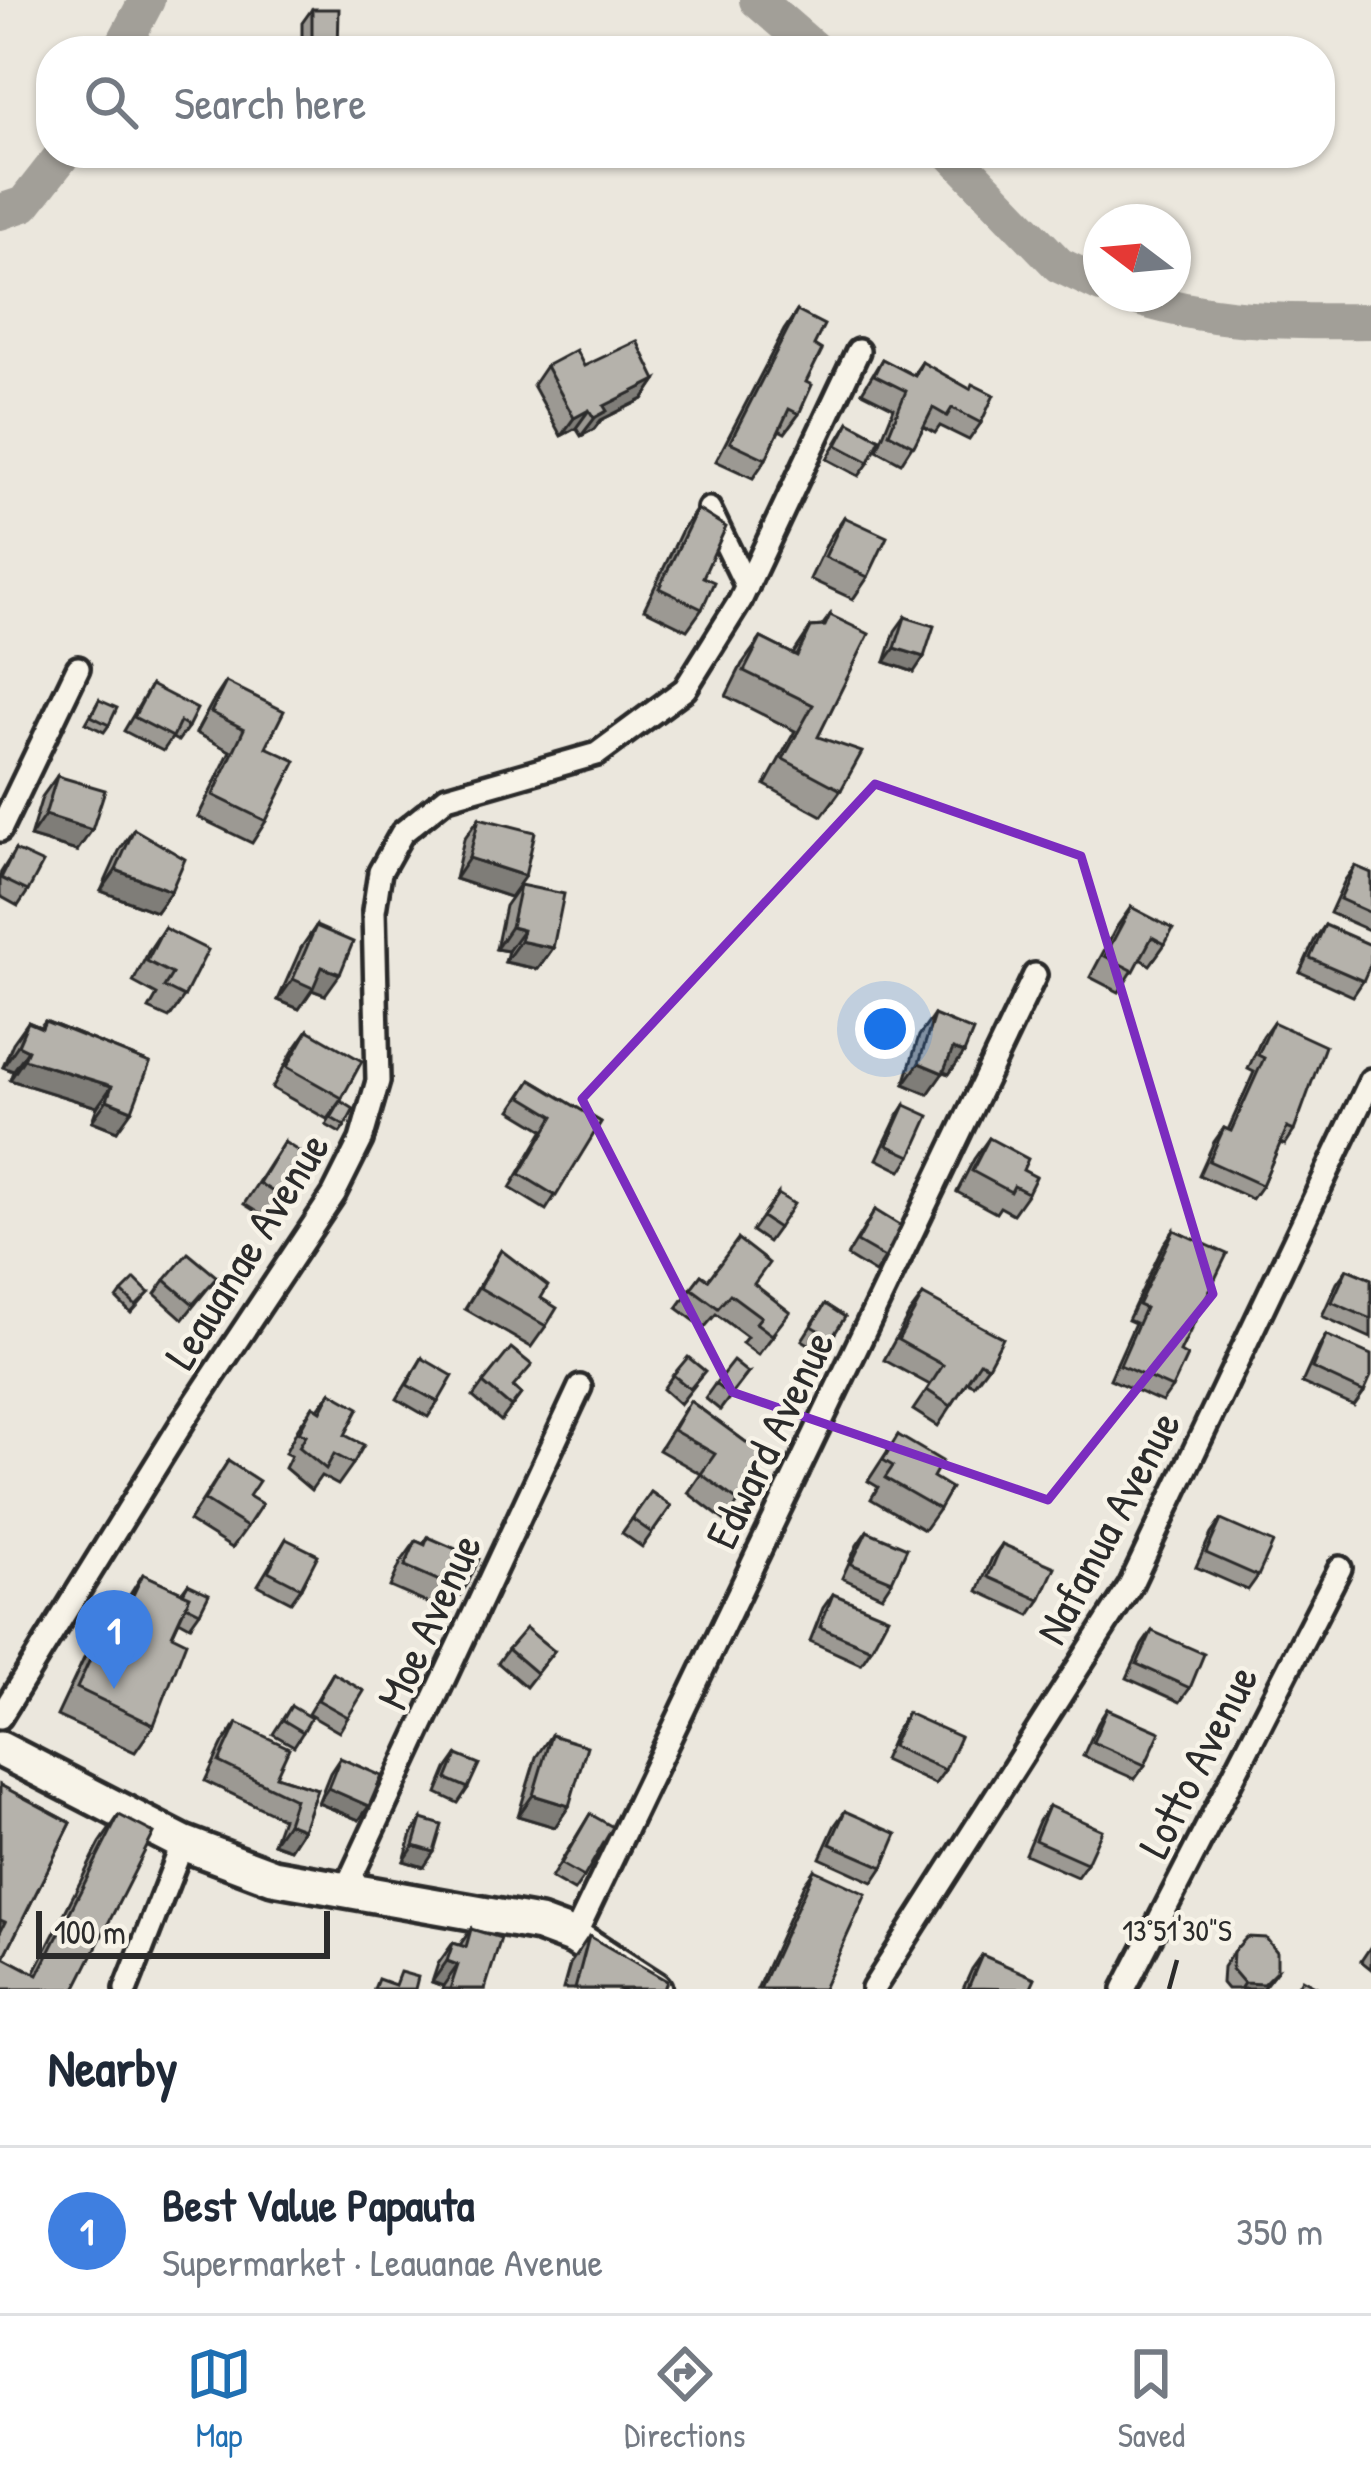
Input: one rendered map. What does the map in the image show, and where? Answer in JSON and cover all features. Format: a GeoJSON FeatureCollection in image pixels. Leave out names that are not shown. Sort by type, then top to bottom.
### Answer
{"type":"FeatureCollection","features":[{"type":"Feature","properties":{"kind":"main road"},"geometry":{"type":"LineString","coordinates":[[0,1749],[183,1843],[273,1877],[539,1924],[574,1937],[654,1989]]}},
{"type":"Feature","properties":{"kind":"street","name":"Leauanae Avenue"},"geometry":{"type":"LineString","coordinates":[[0,1717],[184,1420],[322,1214],[361,1140],[378,1081],[374,910],[380,872],[402,832],[447,797],[597,754],[672,703],[747,586],[858,352]]}},
{"type":"Feature","properties":{"kind":"street"},"geometry":{"type":"LineString","coordinates":[[709,508],[747,586]]}},
{"type":"Feature","properties":{"kind":"street"},"geometry":{"type":"LineString","coordinates":[[0,830],[79,668]]}},
{"type":"Feature","properties":{"kind":"street","name":"Edward Avenue"},"geometry":{"type":"LineString","coordinates":[[574,1937],[1035,975]]}},
{"type":"Feature","properties":{"kind":"street","name":"Nafanua Avenue"},"geometry":{"type":"LineString","coordinates":[[872,1989],[1130,1586],[1371,1081]]}},
{"type":"Feature","properties":{"kind":"street","name":"Moe Avenue"},"geometry":{"type":"LineString","coordinates":[[346,1888],[580,1387]]}},
{"type":"Feature","properties":{"kind":"street","name":"Lotto Avenue"},"geometry":{"type":"LineString","coordinates":[[1124,1989],[1340,1568]]}},
{"type":"Feature","properties":{"kind":"street"},"geometry":{"type":"LineString","coordinates":[[126,1989],[183,1843]]}},
{"type":"Feature","properties":{"kind":"highlighted area"},"geometry":{"type":"Polygon","coordinates":[[[875,784],[1081,856],[1213,1294],[1048,1500],[732,1392],[582,1099],[875,784]]]}},
{"type":"Feature","properties":{"kind":"building"},"geometry":{"type":"Polygon","coordinates":[[[312,9],[339,9],[338,36],[312,36],[312,9]]]}},
{"type":"Feature","properties":{"kind":"building"},"geometry":{"type":"Polygon","coordinates":[[[797,311],[824,325],[814,345],[822,350],[806,382],[812,385],[799,414],[789,409],[766,459],[730,442],[797,311]]]}},
{"type":"Feature","properties":{"kind":"building"},"geometry":{"type":"Polygon","coordinates":[[[637,341],[656,380],[604,406],[607,411],[594,418],[589,410],[574,418],[546,366],[576,350],[584,366],[637,341]]]}},
{"type":"Feature","properties":{"kind":"building"},"geometry":{"type":"Polygon","coordinates":[[[882,359],[915,376],[922,362],[970,389],[972,384],[994,395],[981,423],[952,408],[947,416],[933,408],[914,446],[889,433],[906,391],[874,375],[882,359]]]}},
{"type":"Feature","properties":{"kind":"building"},"geometry":{"type":"Polygon","coordinates":[[[849,422],[880,439],[869,462],[837,445],[849,422]]]}},
{"type":"Feature","properties":{"kind":"building"},"geometry":{"type":"Polygon","coordinates":[[[697,509],[726,527],[703,577],[714,582],[702,609],[659,588],[697,509]]]}},
{"type":"Feature","properties":{"kind":"building"},"geometry":{"type":"Polygon","coordinates":[[[844,517],[887,537],[868,577],[825,557],[844,517]]]}},
{"type":"Feature","properties":{"kind":"building"},"geometry":{"type":"Polygon","coordinates":[[[830,615],[869,634],[818,737],[862,752],[841,790],[783,759],[813,705],[744,671],[761,638],[797,656],[811,627],[825,626],[830,615]]]}},
{"type":"Feature","properties":{"kind":"building"},"geometry":{"type":"Polygon","coordinates":[[[905,617],[934,626],[924,657],[895,648],[905,617]]]}},
{"type":"Feature","properties":{"kind":"building"},"geometry":{"type":"Polygon","coordinates":[[[226,682],[284,711],[266,747],[296,761],[266,821],[213,795],[244,729],[211,712],[226,682]]]}},
{"type":"Feature","properties":{"kind":"building"},"geometry":{"type":"Polygon","coordinates":[[[151,685],[197,709],[188,727],[180,722],[173,737],[134,717],[151,685]]]}},
{"type":"Feature","properties":{"kind":"building"},"geometry":{"type":"Polygon","coordinates":[[[99,700],[117,708],[109,725],[91,716],[99,700]]]}},
{"type":"Feature","properties":{"kind":"building"},"geometry":{"type":"Polygon","coordinates":[[[57,776],[105,790],[92,830],[45,815],[57,776]]]}},
{"type":"Feature","properties":{"kind":"building"},"geometry":{"type":"Polygon","coordinates":[[[479,818],[535,832],[525,876],[469,858],[479,818]]]}},
{"type":"Feature","properties":{"kind":"building"},"geometry":{"type":"Polygon","coordinates":[[[134,829],[185,859],[171,891],[116,870],[134,829]]]}},
{"type":"Feature","properties":{"kind":"building"},"geometry":{"type":"Polygon","coordinates":[[[15,850],[43,863],[28,891],[1,878],[15,850]]]}},
{"type":"Feature","properties":{"kind":"building"},"geometry":{"type":"Polygon","coordinates":[[[1355,866],[1371,873],[1371,913],[1340,899],[1355,866]]]}},
{"type":"Feature","properties":{"kind":"building"},"geometry":{"type":"Polygon","coordinates":[[[520,885],[564,894],[553,948],[520,941],[523,930],[511,927],[520,885]]]}},
{"type":"Feature","properties":{"kind":"building"},"geometry":{"type":"Polygon","coordinates":[[[1131,907],[1173,929],[1165,944],[1152,937],[1134,971],[1105,956],[1131,907]]]}},
{"type":"Feature","properties":{"kind":"building"},"geometry":{"type":"Polygon","coordinates":[[[1325,925],[1371,945],[1371,963],[1363,981],[1310,958],[1325,925]]]}},
{"type":"Feature","properties":{"kind":"building"},"geometry":{"type":"Polygon","coordinates":[[[316,926],[353,942],[340,974],[322,967],[313,988],[293,979],[316,926]]]}},
{"type":"Feature","properties":{"kind":"building"},"geometry":{"type":"Polygon","coordinates":[[[164,928],[208,950],[184,997],[164,987],[172,974],[147,961],[164,928]]]}},
{"type":"Feature","properties":{"kind":"building"},"geometry":{"type":"Polygon","coordinates":[[[934,1015],[973,1031],[964,1053],[953,1049],[943,1073],[919,1063],[934,1015]]]}},
{"type":"Feature","properties":{"kind":"building"},"geometry":{"type":"Polygon","coordinates":[[[45,1021],[150,1063],[132,1110],[107,1100],[112,1086],[24,1059],[28,1050],[18,1045],[28,1022],[42,1028],[45,1021]]]}},
{"type":"Feature","properties":{"kind":"building"},"geometry":{"type":"Polygon","coordinates":[[[1273,1022],[1325,1046],[1294,1131],[1287,1128],[1262,1185],[1209,1161],[1224,1128],[1231,1131],[1264,1058],[1258,1055],[1273,1022]]]}},
{"type":"Feature","properties":{"kind":"building"},"geometry":{"type":"Polygon","coordinates":[[[308,1030],[362,1061],[342,1098],[287,1067],[308,1030]]]}},
{"type":"Feature","properties":{"kind":"building"},"geometry":{"type":"Polygon","coordinates":[[[531,1080],[601,1122],[556,1196],[520,1174],[554,1116],[521,1096],[531,1080]]]}},
{"type":"Feature","properties":{"kind":"building"},"geometry":{"type":"Polygon","coordinates":[[[341,1101],[354,1109],[345,1126],[331,1118],[341,1101]]]}},
{"type":"Feature","properties":{"kind":"building"},"geometry":{"type":"Polygon","coordinates":[[[905,1105],[929,1116],[911,1156],[887,1145],[905,1105]]]}},
{"type":"Feature","properties":{"kind":"building"},"geometry":{"type":"Polygon","coordinates":[[[989,1138],[1028,1159],[1023,1170],[1036,1177],[1028,1193],[1014,1186],[1011,1192],[972,1171],[989,1138]]]}},
{"type":"Feature","properties":{"kind":"building"},"geometry":{"type":"Polygon","coordinates":[[[284,1142],[314,1161],[289,1202],[259,1183],[284,1142]]]}},
{"type":"Feature","properties":{"kind":"building"},"geometry":{"type":"Polygon","coordinates":[[[778,1194],[794,1204],[778,1228],[762,1217],[778,1194]]]}},
{"type":"Feature","properties":{"kind":"building"},"geometry":{"type":"Polygon","coordinates":[[[875,1210],[901,1226],[885,1258],[857,1242],[875,1210]]]}},
{"type":"Feature","properties":{"kind":"building"},"geometry":{"type":"Polygon","coordinates":[[[1174,1230],[1227,1254],[1180,1352],[1187,1356],[1172,1388],[1120,1365],[1145,1308],[1138,1305],[1174,1230]]]}},
{"type":"Feature","properties":{"kind":"building"},"geometry":{"type":"Polygon","coordinates":[[[738,1239],[769,1263],[754,1284],[790,1312],[772,1335],[756,1323],[761,1317],[730,1294],[718,1308],[691,1288],[701,1275],[708,1280],[738,1239]]]}},
{"type":"Feature","properties":{"kind":"building"},"geometry":{"type":"Polygon","coordinates":[[[501,1250],[548,1286],[541,1298],[557,1308],[546,1326],[480,1288],[501,1250]]]}},
{"type":"Feature","properties":{"kind":"building"},"geometry":{"type":"Polygon","coordinates":[[[188,1253],[217,1277],[193,1304],[165,1280],[188,1253]]]}},
{"type":"Feature","properties":{"kind":"building"},"geometry":{"type":"Polygon","coordinates":[[[1347,1269],[1371,1279],[1371,1319],[1332,1302],[1347,1269]]]}},
{"type":"Feature","properties":{"kind":"building"},"geometry":{"type":"Polygon","coordinates":[[[135,1279],[149,1293],[136,1306],[122,1292],[135,1279]]]}},
{"type":"Feature","properties":{"kind":"building"},"geometry":{"type":"Polygon","coordinates":[[[923,1295],[1003,1338],[988,1366],[980,1362],[951,1406],[927,1390],[943,1365],[898,1340],[923,1295]]]}},
{"type":"Feature","properties":{"kind":"building"},"geometry":{"type":"Polygon","coordinates":[[[825,1304],[845,1317],[832,1338],[812,1326],[825,1304]]]}},
{"type":"Feature","properties":{"kind":"building"},"geometry":{"type":"Polygon","coordinates":[[[1326,1335],[1371,1355],[1371,1376],[1364,1392],[1312,1368],[1326,1335]]]}},
{"type":"Feature","properties":{"kind":"building"},"geometry":{"type":"Polygon","coordinates":[[[511,1348],[532,1365],[513,1387],[521,1394],[511,1407],[483,1383],[511,1348]]]}},
{"type":"Feature","properties":{"kind":"building"},"geometry":{"type":"Polygon","coordinates":[[[688,1357],[705,1371],[690,1389],[673,1375],[688,1357]]]}},
{"type":"Feature","properties":{"kind":"building"},"geometry":{"type":"Polygon","coordinates":[[[422,1358],[453,1376],[438,1402],[407,1385],[422,1358]]]}},
{"type":"Feature","properties":{"kind":"building"},"geometry":{"type":"Polygon","coordinates":[[[733,1361],[748,1373],[730,1396],[715,1384],[733,1361]]]}},
{"type":"Feature","properties":{"kind":"building"},"geometry":{"type":"Polygon","coordinates":[[[331,1392],[359,1408],[345,1435],[364,1445],[353,1464],[334,1454],[326,1469],[299,1447],[306,1435],[299,1432],[313,1406],[321,1411],[331,1392]]]}},
{"type":"Feature","properties":{"kind":"building"},"geometry":{"type":"Polygon","coordinates":[[[690,1401],[769,1459],[738,1501],[701,1474],[715,1454],[673,1430],[690,1401]]]}},
{"type":"Feature","properties":{"kind":"building"},"geometry":{"type":"Polygon","coordinates":[[[898,1435],[942,1461],[933,1477],[951,1488],[939,1509],[885,1478],[893,1466],[883,1460],[898,1435]]]}},
{"type":"Feature","properties":{"kind":"building"},"geometry":{"type":"Polygon","coordinates":[[[228,1461],[259,1481],[249,1496],[262,1504],[247,1527],[204,1500],[228,1461]]]}},
{"type":"Feature","properties":{"kind":"building"},"geometry":{"type":"Polygon","coordinates":[[[651,1492],[671,1506],[652,1533],[632,1519],[651,1492]]]}},
{"type":"Feature","properties":{"kind":"building"},"geometry":{"type":"Polygon","coordinates":[[[1221,1520],[1273,1543],[1258,1576],[1206,1553],[1221,1520]]]}},
{"type":"Feature","properties":{"kind":"building"},"geometry":{"type":"Polygon","coordinates":[[[867,1531],[907,1548],[892,1581],[851,1564],[867,1531]]]}},
{"type":"Feature","properties":{"kind":"building"},"geometry":{"type":"Polygon","coordinates":[[[428,1537],[479,1559],[468,1583],[456,1577],[451,1586],[405,1566],[416,1541],[425,1545],[428,1537]]]}},
{"type":"Feature","properties":{"kind":"building"},"geometry":{"type":"Polygon","coordinates":[[[286,1539],[318,1555],[301,1588],[268,1571],[286,1539]]]}},
{"type":"Feature","properties":{"kind":"building"},"geometry":{"type":"Polygon","coordinates":[[[1002,1544],[1055,1567],[1040,1600],[988,1577],[1002,1544]]]}},
{"type":"Feature","properties":{"kind":"building"},"geometry":{"type":"Polygon","coordinates":[[[143,1574],[190,1596],[172,1635],[186,1642],[154,1725],[77,1688],[113,1609],[124,1614],[143,1574]]]}},
{"type":"Feature","properties":{"kind":"building"},"geometry":{"type":"Polygon","coordinates":[[[188,1584],[209,1594],[200,1612],[186,1605],[190,1596],[183,1593],[188,1584]]]}},
{"type":"Feature","properties":{"kind":"building"},"geometry":{"type":"Polygon","coordinates":[[[833,1594],[888,1617],[871,1649],[820,1627],[833,1594]]]}},
{"type":"Feature","properties":{"kind":"building"},"geometry":{"type":"Polygon","coordinates":[[[526,1628],[554,1651],[536,1673],[508,1649],[526,1628]]]}},
{"type":"Feature","properties":{"kind":"building"},"geometry":{"type":"Polygon","coordinates":[[[1152,1631],[1204,1654],[1190,1688],[1137,1664],[1152,1631]]]}},
{"type":"Feature","properties":{"kind":"building"},"geometry":{"type":"Polygon","coordinates":[[[333,1673],[364,1691],[348,1717],[318,1700],[333,1673]]]}},
{"type":"Feature","properties":{"kind":"building"},"geometry":{"type":"Polygon","coordinates":[[[291,1706],[311,1718],[303,1732],[283,1720],[291,1706]]]}},
{"type":"Feature","properties":{"kind":"building"},"geometry":{"type":"Polygon","coordinates":[[[1107,1709],[1160,1732],[1145,1765],[1093,1742],[1107,1709]]]}},
{"type":"Feature","properties":{"kind":"building"},"geometry":{"type":"Polygon","coordinates":[[[907,1713],[960,1737],[945,1770],[892,1746],[907,1713]]]}},
{"type":"Feature","properties":{"kind":"building"},"geometry":{"type":"Polygon","coordinates":[[[237,1723],[289,1748],[276,1776],[317,1789],[303,1829],[287,1823],[295,1799],[219,1762],[237,1723]]]}},
{"type":"Feature","properties":{"kind":"building"},"geometry":{"type":"Polygon","coordinates":[[[551,1735],[587,1746],[569,1806],[533,1795],[551,1735]]]}},
{"type":"Feature","properties":{"kind":"building"},"geometry":{"type":"Polygon","coordinates":[[[457,1755],[479,1764],[468,1788],[447,1779],[457,1755]]]}},
{"type":"Feature","properties":{"kind":"building"},"geometry":{"type":"Polygon","coordinates":[[[340,1758],[382,1776],[369,1806],[328,1788],[340,1758]]]}},
{"type":"Feature","properties":{"kind":"building"},"geometry":{"type":"Polygon","coordinates":[[[0,1785],[71,1823],[4,1957],[38,1975],[119,1815],[154,1833],[75,1989],[0,1989],[0,1932],[5,1922],[0,1920],[0,1785]]]}},
{"type":"Feature","properties":{"kind":"building"},"geometry":{"type":"Polygon","coordinates":[[[1049,1806],[1102,1830],[1087,1863],[1035,1840],[1049,1806]]]}},
{"type":"Feature","properties":{"kind":"building"},"geometry":{"type":"Polygon","coordinates":[[[845,1811],[897,1834],[883,1867],[830,1844],[845,1811]]]}},
{"type":"Feature","properties":{"kind":"building"},"geometry":{"type":"Polygon","coordinates":[[[590,1814],[613,1827],[584,1877],[561,1864],[590,1814]]]}},
{"type":"Feature","properties":{"kind":"building"},"geometry":{"type":"Polygon","coordinates":[[[422,1819],[442,1825],[434,1852],[414,1846],[422,1819]]]}},
{"type":"Feature","properties":{"kind":"building"},"geometry":{"type":"Polygon","coordinates":[[[814,1870],[866,1894],[823,1989],[760,1989],[814,1870]]]}},
{"type":"Feature","properties":{"kind":"building"},"geometry":{"type":"Polygon","coordinates":[[[471,1929],[501,1938],[485,1989],[450,1989],[458,1965],[447,1961],[453,1943],[466,1947],[471,1929]]]}},
{"type":"Feature","properties":{"kind":"building"},"geometry":{"type":"Polygon","coordinates":[[[589,1936],[667,1981],[664,1989],[575,1989],[589,1936]]]}},
{"type":"Feature","properties":{"kind":"building"},"geometry":{"type":"Polygon","coordinates":[[[1247,1937],[1266,1938],[1277,1952],[1277,1970],[1263,1984],[1244,1983],[1232,1969],[1233,1952],[1247,1937]]]}},
{"type":"Feature","properties":{"kind":"building"},"geometry":{"type":"Polygon","coordinates":[[[982,1955],[1035,1978],[1030,1989],[968,1988],[982,1955]]]}},
{"type":"Feature","properties":{"kind":"building"},"geometry":{"type":"Polygon","coordinates":[[[400,1972],[418,1977],[415,1989],[374,1989],[378,1979],[395,1985],[400,1972]]]}},
{"type":"Feature","properties":{"kind":"building"},"geometry":{"type":"Polygon","coordinates":[[[1302,1979],[1321,1989],[1296,1989],[1302,1979]]]}},
{"type":"Feature","properties":{"kind":"waterway"},"geometry":{"type":"LineString","coordinates":[[128,36],[147,0]]}},
{"type":"Feature","properties":{"kind":"waterway"},"geometry":{"type":"LineString","coordinates":[[757,0],[799,36]]}},
{"type":"Feature","properties":{"kind":"waterway"},"geometry":{"type":"LineString","coordinates":[[0,212],[24,204],[52,168]]}},
{"type":"Feature","properties":{"kind":"waterway"},"geometry":{"type":"LineString","coordinates":[[965,168],[1059,265],[1083,276]]}},
{"type":"Feature","properties":{"kind":"waterway"},"geometry":{"type":"LineString","coordinates":[[1191,312],[1278,321],[1371,321]]}},
{"type":"Feature","properties":{"kind":"place","name":"Best Value Papauta"},"geometry":{"type":"Point","coordinates":[114,1689]}}]}
